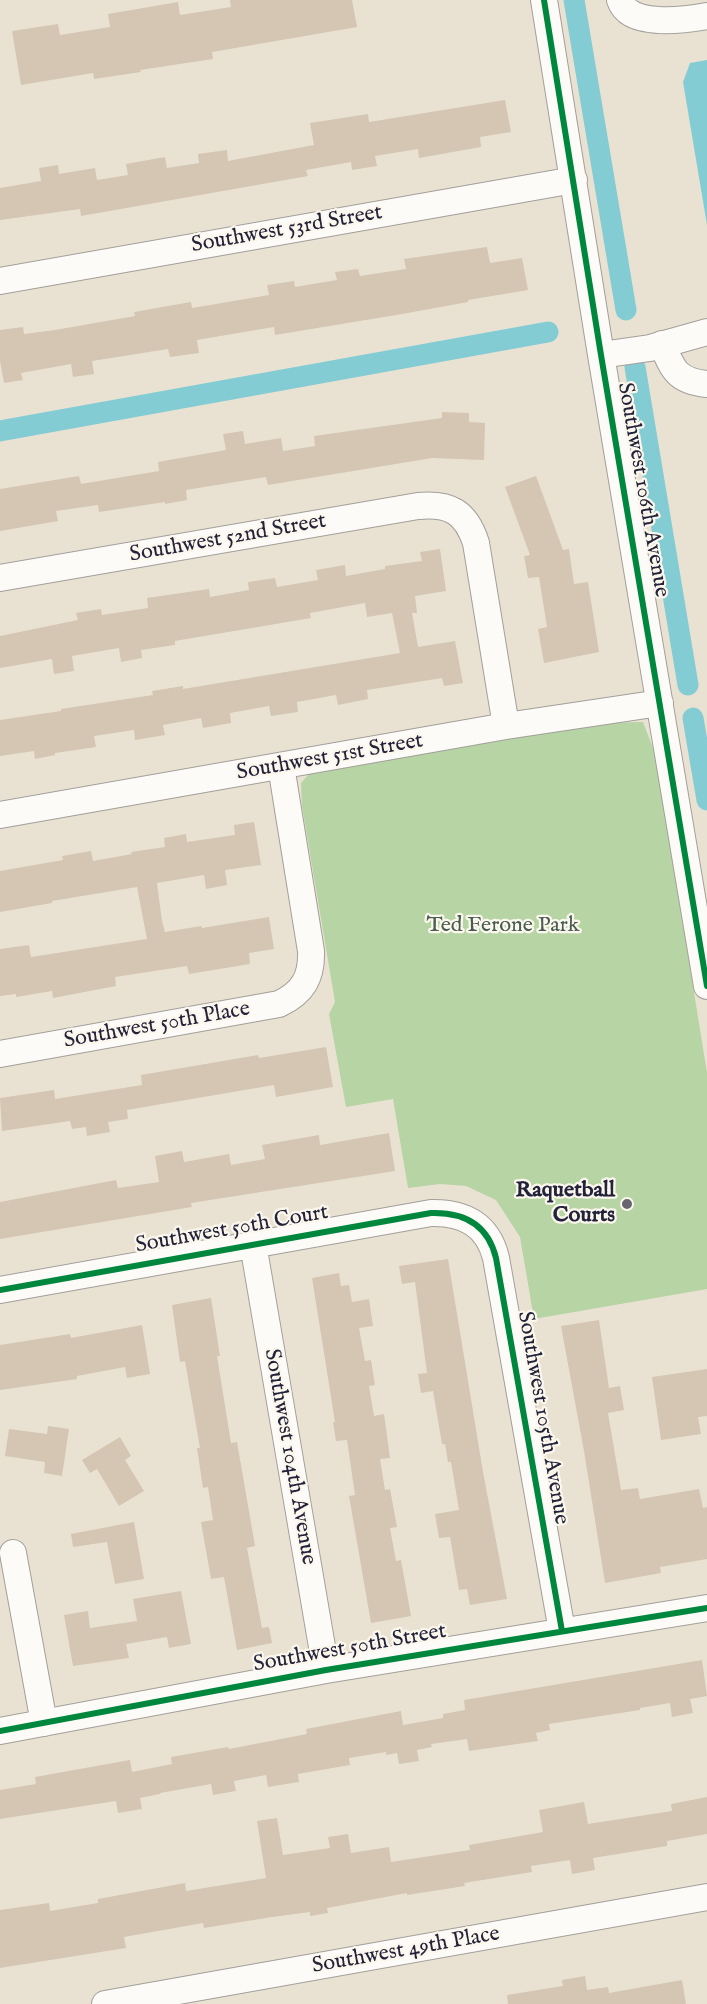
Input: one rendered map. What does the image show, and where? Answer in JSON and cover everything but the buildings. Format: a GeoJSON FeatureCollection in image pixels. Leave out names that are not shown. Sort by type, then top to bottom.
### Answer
{"type":"FeatureCollection","features":[{"type":"Feature","properties":{"kind":"street","name":"Southwest 106th Avenue"},"geometry":{"type":"LineString","coordinates":[[544,0],[601,356],[707,986]]}},
{"type":"Feature","properties":{"kind":"street"},"geometry":{"type":"LineString","coordinates":[[620,0],[628,11],[654,21],[707,16]]}},
{"type":"Feature","properties":{"kind":"street","name":"Southwest 53rd Street"},"geometry":{"type":"LineString","coordinates":[[0,281],[574,180]]}},
{"type":"Feature","properties":{"kind":"street"},"geometry":{"type":"LineString","coordinates":[[601,356],[663,344],[707,332]]}},
{"type":"Feature","properties":{"kind":"street"},"geometry":{"type":"LineString","coordinates":[[663,344],[677,375],[693,383],[707,384]]}},
{"type":"Feature","properties":{"kind":"street","name":"Southwest 52nd Street"},"geometry":{"type":"LineString","coordinates":[[0,578],[418,506],[431,505],[455,511],[471,527],[476,543],[506,726]]}},
{"type":"Feature","properties":{"kind":"street","name":"Southwest 51st Street"},"geometry":{"type":"LineString","coordinates":[[0,815],[506,726],[660,703]]}},
{"type":"Feature","properties":{"kind":"street","name":"Southwest 50th Place"},"geometry":{"type":"LineString","coordinates":[[0,1054],[279,1004],[291,999],[306,983],[310,973],[311,951],[281,766]]}},
{"type":"Feature","properties":{"kind":"street","name":"Southwest 50th Court"},"geometry":{"type":"LineString","coordinates":[[0,1290],[431,1213],[445,1213],[470,1221]]}},
{"type":"Feature","properties":{"kind":"street","name":"Southwest 105th Avenue"},"geometry":{"type":"LineString","coordinates":[[470,1221],[487,1236],[496,1258],[562,1631]]}},
{"type":"Feature","properties":{"kind":"street","name":"Southwest 104th Avenue"},"geometry":{"type":"LineString","coordinates":[[253,1244],[326,1670]]}},
{"type":"Feature","properties":{"kind":"street"},"geometry":{"type":"LineString","coordinates":[[13,1553],[44,1723]]}},
{"type":"Feature","properties":{"kind":"street","name":"Southwest 50th Street"},"geometry":{"type":"LineString","coordinates":[[0,1731],[326,1670],[707,1608]]}},
{"type":"Feature","properties":{"kind":"street","name":"Southwest 49th Place"},"geometry":{"type":"LineString","coordinates":[[105,2004],[707,1898]]}},
{"type":"Feature","properties":{"kind":"green space","name":"Ted Ferone Park"},"geometry":{"type":"Polygon","coordinates":[[[643,722],[656,756],[707,1073],[707,1289],[534,1319],[520,1237],[496,1200],[466,1186],[440,1184],[408,1188],[393,1099],[346,1107],[329,1014],[335,1002],[302,806],[301,783],[315,767],[599,723],[643,722]]]}},
{"type":"Feature","properties":{"kind":"water"},"geometry":{"type":"Polygon","coordinates":[[[707,60],[707,225],[683,82],[690,63],[707,60]]]}},
{"type":"Feature","properties":{"kind":"waterway"},"geometry":{"type":"LineString","coordinates":[[574,0],[626,310]]}},
{"type":"Feature","properties":{"kind":"waterway"},"geometry":{"type":"LineString","coordinates":[[0,431],[548,332]]}},
{"type":"Feature","properties":{"kind":"waterway"},"geometry":{"type":"LineString","coordinates":[[635,367],[688,685]]}},
{"type":"Feature","properties":{"kind":"waterway"},"geometry":{"type":"LineString","coordinates":[[693,718],[707,800]]}},
{"type":"Feature","properties":{"kind":"cycle path"},"geometry":{"type":"LineString","coordinates":[[544,0],[707,986]]}},
{"type":"Feature","properties":{"kind":"cycle path"},"geometry":{"type":"LineString","coordinates":[[0,1290],[431,1213],[454,1215],[473,1223],[487,1237],[496,1258],[562,1631]]}},
{"type":"Feature","properties":{"kind":"cycle path"},"geometry":{"type":"LineString","coordinates":[[0,1731],[326,1670],[707,1608]]}},
{"type":"Feature","properties":{"kind":"place","name":"Raquetball Courts"},"geometry":{"type":"Point","coordinates":[627,1204]}}]}
